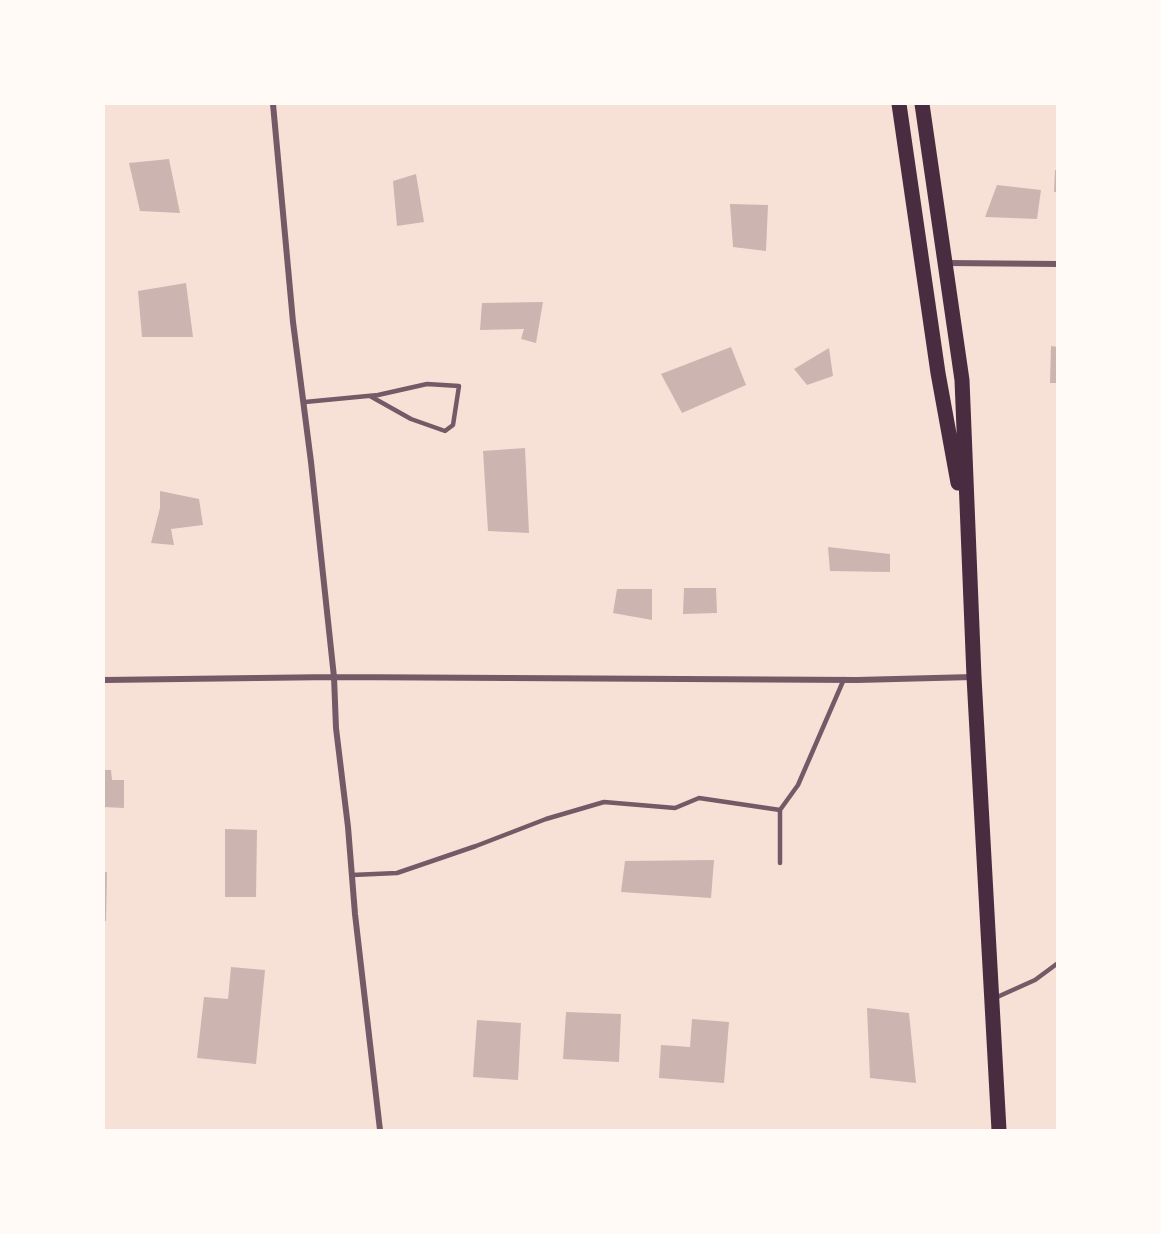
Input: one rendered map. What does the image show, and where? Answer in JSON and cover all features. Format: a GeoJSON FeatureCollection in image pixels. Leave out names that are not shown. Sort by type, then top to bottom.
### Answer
{"type":"FeatureCollection","features":[{"type":"Feature","properties":{"kind":"main road"},"geometry":{"type":"LineString","coordinates":[[899,104],[938,373],[967,530]]}},
{"type":"Feature","properties":{"kind":"main road"},"geometry":{"type":"LineString","coordinates":[[922,104],[962,380],[974,677],[999,1131]]}},
{"type":"Feature","properties":{"kind":"street"},"geometry":{"type":"LineString","coordinates":[[273,104],[293,322],[305,402],[334,677],[336,728],[380,1131]]}},
{"type":"Feature","properties":{"kind":"street"},"geometry":{"type":"LineString","coordinates":[[946,263],[1058,264]]}},
{"type":"Feature","properties":{"kind":"street"},"geometry":{"type":"LineString","coordinates":[[104,680],[334,677],[844,679],[974,677]]}},
{"type":"Feature","properties":{"kind":"lane"},"geometry":{"type":"LineString","coordinates":[[305,402],[370,396],[427,384],[459,386],[453,425],[445,431],[411,419],[370,396]]}},
{"type":"Feature","properties":{"kind":"lane"},"geometry":{"type":"LineString","coordinates":[[780,863],[780,810],[798,785],[844,679]]}},
{"type":"Feature","properties":{"kind":"lane"},"geometry":{"type":"LineString","coordinates":[[352,875],[398,873],[546,819],[604,802],[675,808],[699,798],[780,810]]}},
{"type":"Feature","properties":{"kind":"lane"},"geometry":{"type":"LineString","coordinates":[[992,999],[1035,980],[1058,963]]}},
{"type":"Feature","properties":{"kind":"building"},"geometry":{"type":"Polygon","coordinates":[[[169,159],[180,213],[140,211],[129,163],[169,159]]]}},
{"type":"Feature","properties":{"kind":"building"},"geometry":{"type":"Polygon","coordinates":[[[1055,170],[1058,171],[1058,192],[1054,192],[1055,170]]]}},
{"type":"Feature","properties":{"kind":"building"},"geometry":{"type":"Polygon","coordinates":[[[416,174],[424,222],[397,226],[393,181],[416,174]]]}},
{"type":"Feature","properties":{"kind":"building"},"geometry":{"type":"Polygon","coordinates":[[[997,185],[1041,190],[1037,219],[985,217],[997,185]]]}},
{"type":"Feature","properties":{"kind":"building"},"geometry":{"type":"Polygon","coordinates":[[[730,204],[768,205],[766,251],[733,247],[730,204]]]}},
{"type":"Feature","properties":{"kind":"building"},"geometry":{"type":"Polygon","coordinates":[[[186,283],[193,337],[142,337],[138,291],[186,283]]]}},
{"type":"Feature","properties":{"kind":"building"},"geometry":{"type":"Polygon","coordinates":[[[543,302],[536,343],[521,339],[524,329],[480,330],[482,303],[543,302]]]}},
{"type":"Feature","properties":{"kind":"building"},"geometry":{"type":"Polygon","coordinates":[[[1051,346],[1058,347],[1058,383],[1050,383],[1051,346]]]}},
{"type":"Feature","properties":{"kind":"building"},"geometry":{"type":"Polygon","coordinates":[[[731,347],[746,385],[682,413],[661,374],[731,347]]]}},
{"type":"Feature","properties":{"kind":"building"},"geometry":{"type":"Polygon","coordinates":[[[829,348],[833,376],[807,385],[794,369],[829,348]]]}},
{"type":"Feature","properties":{"kind":"building"},"geometry":{"type":"Polygon","coordinates":[[[525,448],[529,533],[488,531],[483,451],[525,448]]]}},
{"type":"Feature","properties":{"kind":"building"},"geometry":{"type":"Polygon","coordinates":[[[160,491],[199,499],[203,525],[171,529],[174,545],[151,543],[160,508],[160,491]]]}},
{"type":"Feature","properties":{"kind":"building"},"geometry":{"type":"Polygon","coordinates":[[[828,547],[890,554],[890,572],[830,571],[828,547]]]}},
{"type":"Feature","properties":{"kind":"building"},"geometry":{"type":"Polygon","coordinates":[[[684,588],[716,588],[717,613],[683,614],[684,588]]]}},
{"type":"Feature","properties":{"kind":"building"},"geometry":{"type":"Polygon","coordinates":[[[617,589],[652,589],[652,620],[613,613],[617,589]]]}},
{"type":"Feature","properties":{"kind":"building"},"geometry":{"type":"Polygon","coordinates":[[[104,770],[111,770],[112,780],[124,780],[124,808],[104,807],[104,770]]]}},
{"type":"Feature","properties":{"kind":"building"},"geometry":{"type":"Polygon","coordinates":[[[225,829],[257,830],[256,897],[225,897],[225,829]]]}},
{"type":"Feature","properties":{"kind":"building"},"geometry":{"type":"Polygon","coordinates":[[[714,860],[711,898],[621,892],[625,861],[714,860]]]}},
{"type":"Feature","properties":{"kind":"building"},"geometry":{"type":"Polygon","coordinates":[[[104,872],[107,872],[106,921],[104,921],[104,872]]]}},
{"type":"Feature","properties":{"kind":"building"},"geometry":{"type":"Polygon","coordinates":[[[231,967],[265,970],[256,1064],[197,1058],[204,997],[228,999],[231,967]]]}},
{"type":"Feature","properties":{"kind":"building"},"geometry":{"type":"Polygon","coordinates":[[[867,1008],[909,1013],[916,1083],[870,1078],[867,1008]]]}},
{"type":"Feature","properties":{"kind":"building"},"geometry":{"type":"Polygon","coordinates":[[[566,1012],[621,1014],[619,1062],[563,1059],[566,1012]]]}},
{"type":"Feature","properties":{"kind":"building"},"geometry":{"type":"Polygon","coordinates":[[[692,1019],[729,1022],[724,1083],[659,1078],[661,1045],[690,1047],[692,1019]]]}},
{"type":"Feature","properties":{"kind":"building"},"geometry":{"type":"Polygon","coordinates":[[[477,1020],[521,1023],[518,1080],[473,1077],[477,1020]]]}}]}
